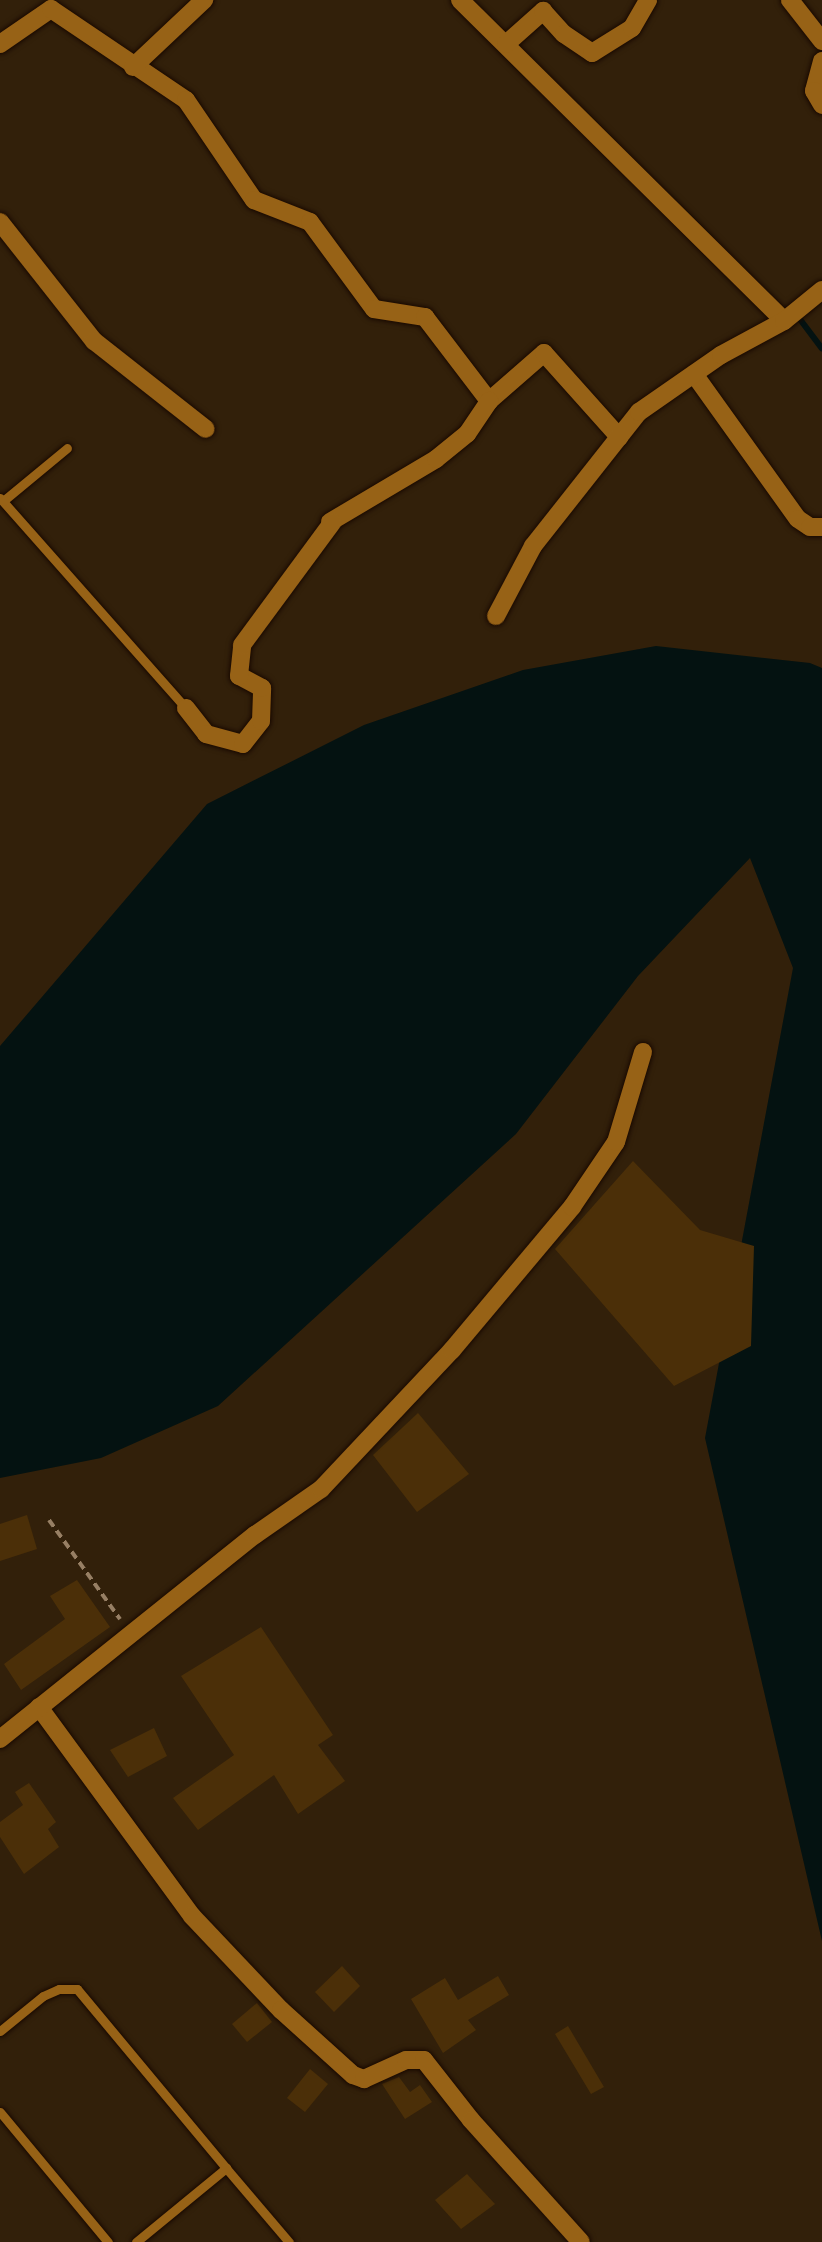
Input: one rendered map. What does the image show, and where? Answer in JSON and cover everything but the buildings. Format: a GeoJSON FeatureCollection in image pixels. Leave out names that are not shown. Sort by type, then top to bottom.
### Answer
{"type":"FeatureCollection","features":[{"type":"Feature","properties":{"kind":"street"},"geometry":{"type":"LineString","coordinates":[[132,67],[204,0]]}},
{"type":"Feature","properties":{"kind":"street"},"geometry":{"type":"LineString","coordinates":[[460,0],[784,321]]}},
{"type":"Feature","properties":{"kind":"street"},"geometry":{"type":"LineString","coordinates":[[506,44],[542,12],[564,34],[592,53],[632,28],[648,0]]}},
{"type":"Feature","properties":{"kind":"street"},"geometry":{"type":"LineString","coordinates":[[790,0],[822,41]]}},
{"type":"Feature","properties":{"kind":"street"},"geometry":{"type":"LineString","coordinates":[[0,44],[48,4],[132,67],[186,100],[254,200],[310,222],[374,309],[425,316],[489,401]]}},
{"type":"Feature","properties":{"kind":"street"},"geometry":{"type":"LineString","coordinates":[[822,61],[814,92],[822,105]]}},
{"type":"Feature","properties":{"kind":"street"},"geometry":{"type":"LineString","coordinates":[[0,222],[94,341],[206,429]]}},
{"type":"Feature","properties":{"kind":"street"},"geometry":{"type":"LineString","coordinates":[[496,616],[534,546],[639,412],[784,321],[822,290]]}},
{"type":"Feature","properties":{"kind":"street"},"geometry":{"type":"LineString","coordinates":[[186,708],[206,734],[243,744],[260,721],[262,688],[239,676],[242,645],[331,522],[453,446],[489,401],[544,353],[619,437]]}},
{"type":"Feature","properties":{"kind":"street"},"geometry":{"type":"LineString","coordinates":[[694,374],[798,519],[810,527],[822,527]]}},
{"type":"Feature","properties":{"kind":"street"},"geometry":{"type":"LineString","coordinates":[[0,1739],[255,1535],[321,1489],[485,1312],[572,1206],[616,1142],[642,1052]]}},
{"type":"Feature","properties":{"kind":"street"},"geometry":{"type":"LineString","coordinates":[[39,1707],[192,1916],[282,2010],[353,2075],[364,2079],[406,2060],[424,2060],[471,2120],[581,2242]]}},
{"type":"Feature","properties":{"kind":"lane"},"geometry":{"type":"LineString","coordinates":[[67,448],[1,500],[186,708]]}},
{"type":"Feature","properties":{"kind":"lane"},"geometry":{"type":"LineString","coordinates":[[0,2031],[43,1996],[59,1989],[76,1989],[290,2242]]}},
{"type":"Feature","properties":{"kind":"lane"},"geometry":{"type":"LineString","coordinates":[[0,2112],[108,2242]]}},
{"type":"Feature","properties":{"kind":"lane"},"geometry":{"type":"LineString","coordinates":[[136,2242],[226,2168]]}},
{"type":"Feature","properties":{"kind":"path"},"geometry":{"type":"LineString","coordinates":[[49,1520],[132,1635]]}},
{"type":"Feature","properties":{"kind":"shaded area"},"geometry":{"type":"Polygon","coordinates":[[[656,646],[810,663],[822,668],[822,1941],[705,1438],[793,968],[750,858],[638,976],[516,1134],[218,1406],[101,1458],[0,1478],[0,1046],[207,804],[364,725],[523,670],[656,646]]]}},
{"type":"Feature","properties":{"kind":"waterway"},"geometry":{"type":"LineString","coordinates":[[799,318],[822,348]]}}]}
